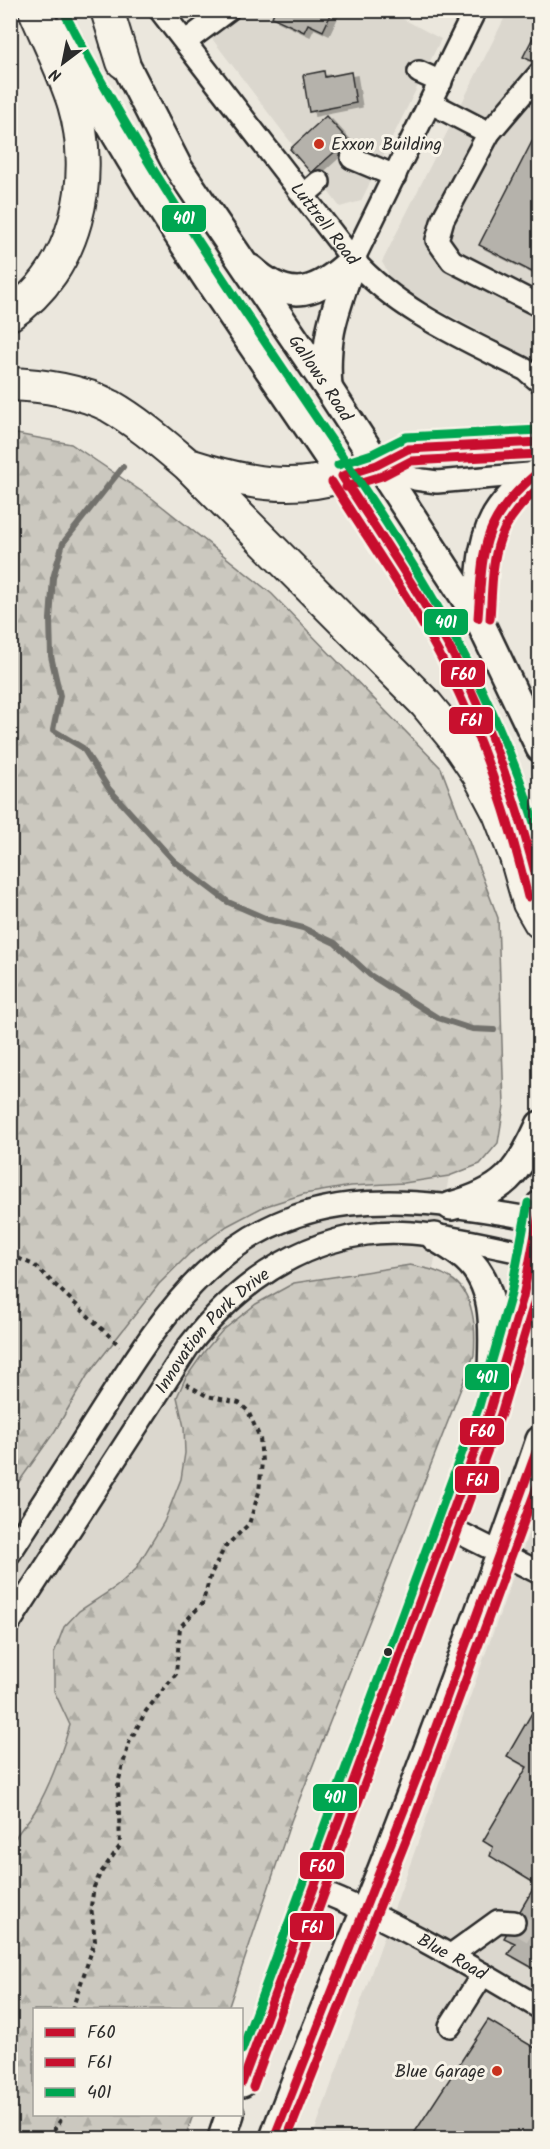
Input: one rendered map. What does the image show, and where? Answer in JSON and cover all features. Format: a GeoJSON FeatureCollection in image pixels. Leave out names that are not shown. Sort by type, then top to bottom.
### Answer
{"type":"FeatureCollection","features":[{"type":"Feature","properties":{"kind":"highway"},"geometry":{"type":"LineString","coordinates":[[10,314],[24,305],[59,263],[74,230],[82,189],[81,152],[74,105],[35,10]]}},
{"type":"Feature","properties":{"kind":"highway"},"geometry":{"type":"LineString","coordinates":[[107,10],[123,62]]}},
{"type":"Feature","properties":{"kind":"highway"},"geometry":{"type":"LineString","coordinates":[[10,384],[84,395],[110,406],[188,465],[227,507],[426,704],[453,737],[479,775],[499,813],[516,857],[529,903],[540,922]]}},
{"type":"Feature","properties":{"kind":"highway"},"geometry":{"type":"LineString","coordinates":[[188,465],[236,480],[259,484],[288,485],[342,476]]}},
{"type":"Feature","properties":{"kind":"main road","name":"Gallows Road"},"geometry":{"type":"LineString","coordinates":[[49,10],[80,72],[147,186],[342,476],[422,601],[457,664],[489,734],[515,800],[540,894]]}},
{"type":"Feature","properties":{"kind":"main road","name":"Gallows Road"},"geometry":{"type":"LineString","coordinates":[[99,10],[123,62],[179,169],[328,388],[478,618],[540,748]]}},
{"type":"Feature","properties":{"kind":"main road"},"geometry":{"type":"LineString","coordinates":[[238,257],[272,284],[291,292],[307,291],[330,281],[353,260]]}},
{"type":"Feature","properties":{"kind":"main road"},"geometry":{"type":"LineString","coordinates":[[328,388],[326,354],[329,328],[353,260]]}},
{"type":"Feature","properties":{"kind":"main road"},"geometry":{"type":"LineString","coordinates":[[342,476],[377,465]]}},
{"type":"Feature","properties":{"kind":"main road"},"geometry":{"type":"LineString","coordinates":[[478,618],[482,564],[490,527],[507,501],[538,473]]}},
{"type":"Feature","properties":{"kind":"main road"},"geometry":{"type":"LineString","coordinates":[[451,1206],[479,1198],[495,1190],[529,1149],[540,1125]]}},
{"type":"Feature","properties":{"kind":"main road"},"geometry":{"type":"LineString","coordinates":[[243,2080],[490,1410],[536,1255],[539,1215]]}},
{"type":"Feature","properties":{"kind":"main road"},"geometry":{"type":"LineString","coordinates":[[435,1237],[465,1257],[478,1270],[490,1301],[493,1343],[490,1410]]}},
{"type":"Feature","properties":{"kind":"main road"},"geometry":{"type":"LineString","coordinates":[[274,2139],[311,2040],[366,1909],[502,1552],[540,1440]]}},
{"type":"Feature","properties":{"kind":"main road"},"geometry":{"type":"LineString","coordinates":[[222,2139],[230,2116]]}},
{"type":"Feature","properties":{"kind":"street"},"geometry":{"type":"LineString","coordinates":[[185,42],[228,10]]}},
{"type":"Feature","properties":{"kind":"street"},"geometry":{"type":"LineString","coordinates":[[353,260],[476,10]]}},
{"type":"Feature","properties":{"kind":"street","name":"Luttrell Road"},"geometry":{"type":"LineString","coordinates":[[171,15],[185,42],[235,94],[312,188],[353,260],[375,284],[416,314],[526,370],[540,382]]}},
{"type":"Feature","properties":{"kind":"street"},"geometry":{"type":"LineString","coordinates":[[419,72],[441,82]]}},
{"type":"Feature","properties":{"kind":"street"},"geometry":{"type":"LineString","coordinates":[[540,73],[489,133],[443,219],[437,240],[452,261],[540,306]]}},
{"type":"Feature","properties":{"kind":"street"},"geometry":{"type":"LineString","coordinates":[[431,103],[489,133]]}},
{"type":"Feature","properties":{"kind":"street"},"geometry":{"type":"LineString","coordinates":[[352,158],[395,176]]}},
{"type":"Feature","properties":{"kind":"street"},"geometry":{"type":"LineString","coordinates":[[377,465],[408,449],[540,442]]}},
{"type":"Feature","properties":{"kind":"street"},"geometry":{"type":"LineString","coordinates":[[377,465],[415,479],[437,482],[538,473]]}},
{"type":"Feature","properties":{"kind":"street"},"geometry":{"type":"LineString","coordinates":[[10,1553],[160,1322],[198,1276],[252,1234],[280,1221],[357,1203],[404,1202],[539,1215]]}},
{"type":"Feature","properties":{"kind":"street","name":"Innovation Park Drive"},"geometry":{"type":"LineString","coordinates":[[10,1622],[188,1347],[220,1309],[257,1277],[306,1251],[367,1234],[435,1237],[536,1255]]}},
{"type":"Feature","properties":{"kind":"street"},"geometry":{"type":"LineString","coordinates":[[448,1527],[540,1573]]}},
{"type":"Feature","properties":{"kind":"street","name":"Blue Road"},"geometry":{"type":"LineString","coordinates":[[314,1889],[366,1909],[452,1955],[540,2008]]}},
{"type":"Feature","properties":{"kind":"street"},"geometry":{"type":"LineString","coordinates":[[452,1955],[498,1921],[514,1922]]}},
{"type":"Feature","properties":{"kind":"street"},"geometry":{"type":"LineString","coordinates":[[450,2026],[483,1974]]}},
{"type":"Feature","properties":{"kind":"path"},"geometry":{"type":"LineString","coordinates":[[10,1254],[34,1265],[109,1337],[137,1356]]}},
{"type":"Feature","properties":{"kind":"path"},"geometry":{"type":"LineString","coordinates":[[73,2008],[95,1941],[92,1906],[94,1887],[100,1874],[120,1846],[118,1783],[129,1743],[146,1711],[176,1674],[180,1627],[202,1604],[211,1574],[225,1547],[249,1524],[259,1492],[262,1462],[260,1438],[248,1411],[239,1403],[207,1396],[170,1375]]}},
{"type":"Feature","properties":{"kind":"path"},"geometry":{"type":"LineString","coordinates":[[48,2139],[64,2116]]}},
{"type":"Feature","properties":{"kind":"shaded area"},"geometry":{"type":"Polygon","coordinates":[[[191,11],[388,11],[441,39],[361,201],[340,207],[191,11]]]}},
{"type":"Feature","properties":{"kind":"shaded area"},"geometry":{"type":"Polygon","coordinates":[[[508,11],[539,11],[539,363],[395,286],[382,262],[508,11]]]}},
{"type":"Feature","properties":{"kind":"shaded area"},"geometry":{"type":"Polygon","coordinates":[[[449,1176],[433,1270],[410,1265],[294,1283],[222,1331],[185,1379],[177,1397],[184,1427],[185,1453],[181,1479],[164,1522],[135,1570],[116,1587],[79,1611],[54,1653],[54,1690],[70,1725],[50,1782],[34,1813],[15,1838],[11,1850],[11,1493],[55,1431],[87,1376],[159,1284],[189,1254],[227,1226],[263,1207],[304,1194],[351,1186],[404,1183],[449,1176]]]}},
{"type":"Feature","properties":{"kind":"shaded area"},"geometry":{"type":"Polygon","coordinates":[[[539,1504],[539,2138],[329,2138],[315,2130],[539,1504]]]}},
{"type":"Feature","properties":{"kind":"green space"},"geometry":{"type":"Polygon","coordinates":[[[11,433],[71,444],[153,499],[272,594],[441,768],[498,918],[504,1106],[498,1143],[480,1164],[449,1176],[404,1183],[351,1186],[304,1194],[263,1207],[227,1226],[189,1254],[159,1284],[87,1376],[55,1431],[11,1493],[11,433]]]}},
{"type":"Feature","properties":{"kind":"green space"},"geometry":{"type":"Polygon","coordinates":[[[410,1265],[445,1275],[458,1284],[469,1302],[474,1324],[474,1355],[291,1821],[228,2008],[33,2008],[33,2116],[193,2116],[185,2138],[11,2138],[10,1934],[12,1913],[10,1861],[14,1839],[41,1801],[51,1780],[70,1725],[54,1691],[54,1653],[64,1627],[79,1611],[116,1587],[135,1570],[164,1522],[181,1479],[185,1453],[184,1427],[177,1397],[185,1379],[222,1331],[256,1304],[294,1283],[410,1265]]]}},
{"type":"Feature","properties":{"kind":"building"},"geometry":{"type":"Polygon","coordinates":[[[275,10],[333,10],[323,31],[308,24],[304,32],[272,17],[275,10]]]}},
{"type":"Feature","properties":{"kind":"building"},"geometry":{"type":"Polygon","coordinates":[[[540,24],[540,65],[523,57],[540,24]]]}},
{"type":"Feature","properties":{"kind":"building"},"geometry":{"type":"Polygon","coordinates":[[[324,71],[325,77],[351,72],[356,103],[309,112],[303,75],[324,71]]]}},
{"type":"Feature","properties":{"kind":"building"},"geometry":{"type":"Polygon","coordinates":[[[324,71],[325,77],[351,72],[356,103],[309,112],[303,75],[324,71]]]}},
{"type":"Feature","properties":{"kind":"building","name":"Exxon Building"},"geometry":{"type":"Polygon","coordinates":[[[326,116],[348,140],[311,173],[290,149],[326,116]]]}},
{"type":"Feature","properties":{"kind":"building"},"geometry":{"type":"Polygon","coordinates":[[[540,126],[540,276],[479,245],[540,126]]]}},
{"type":"Feature","properties":{"kind":"building"},"geometry":{"type":"Polygon","coordinates":[[[540,1699],[540,1972],[508,1954],[515,1943],[504,1938],[536,1884],[490,1856],[493,1847],[483,1841],[527,1767],[507,1756],[540,1699]]]}},
{"type":"Feature","properties":{"kind":"building","name":"Blue Garage"},"geometry":{"type":"Polygon","coordinates":[[[488,2020],[540,2051],[540,2138],[411,2138],[488,2020]]]}},
{"type":"Feature","properties":{"kind":"waterway"},"geometry":{"type":"LineString","coordinates":[[123,467],[63,543],[53,578],[50,619],[51,656],[60,696],[53,730],[83,748],[109,789],[174,861],[228,902],[267,919],[303,928],[335,943],[370,975],[438,1018],[472,1029],[494,1030]]}},
{"type":"Feature","properties":{"kind":"tunnel"},"geometry":{"type":"LineString","coordinates":[[514,1922],[540,1937]]}},
{"type":"Feature","properties":{"kind":"transit line","name":"401"},"geometry":{"type":"LineString","coordinates":[[63,10],[114,104],[169,195],[361,484],[432,598],[465,656],[494,717],[519,779],[540,843]]}},
{"type":"Feature","properties":{"kind":"transit line","name":"401"},"geometry":{"type":"LineString","coordinates":[[338,465],[372,454],[406,437],[539,430]]}},
{"type":"Feature","properties":{"kind":"transit line","name":"F60"},"geometry":{"type":"LineString","coordinates":[[342,476],[377,465],[408,449],[540,442]]}},
{"type":"Feature","properties":{"kind":"transit line","name":"F61"},"geometry":{"type":"LineString","coordinates":[[346,487],[382,476],[411,461],[540,454]]}},
{"type":"Feature","properties":{"kind":"transit line","name":"F60"},"geometry":{"type":"LineString","coordinates":[[478,618],[481,573],[488,538],[494,522],[504,507],[536,474]]}},
{"type":"Feature","properties":{"kind":"transit line","name":"F60"},"geometry":{"type":"LineString","coordinates":[[342,476],[430,614],[471,689],[505,774],[540,892]]}},
{"type":"Feature","properties":{"kind":"transit line","name":"F61"},"geometry":{"type":"LineString","coordinates":[[332,482],[421,621],[460,696],[494,780],[513,838],[528,897]]}},
{"type":"Feature","properties":{"kind":"transit line","name":"F61"},"geometry":{"type":"LineString","coordinates":[[490,619],[494,562],[503,531],[524,502],[540,487]]}},
{"type":"Feature","properties":{"kind":"transit line","name":"401"},"geometry":{"type":"LineString","coordinates":[[243,2047],[479,1406],[511,1294],[528,1203]]}},
{"type":"Feature","properties":{"kind":"transit line","name":"F60"},"geometry":{"type":"LineString","coordinates":[[243,2080],[490,1410],[523,1297],[540,1208]]}},
{"type":"Feature","properties":{"kind":"transit line","name":"F61"},"geometry":{"type":"LineString","coordinates":[[253,2087],[501,1414],[535,1300],[540,1274]]}},
{"type":"Feature","properties":{"kind":"transit line","name":"F60"},"geometry":{"type":"LineString","coordinates":[[274,2138],[423,1762],[540,1441]]}},
{"type":"Feature","properties":{"kind":"transit line","name":"F61"},"geometry":{"type":"LineString","coordinates":[[287,2138],[414,1820],[540,1478]]}},
{"type":"Feature","properties":{"kind":"place","name":"Exxon Building"},"geometry":{"type":"Point","coordinates":[319,144]}},
{"type":"Feature","properties":{"kind":"place","name":"Blue Garage"},"geometry":{"type":"Point","coordinates":[497,2071]}}]}
